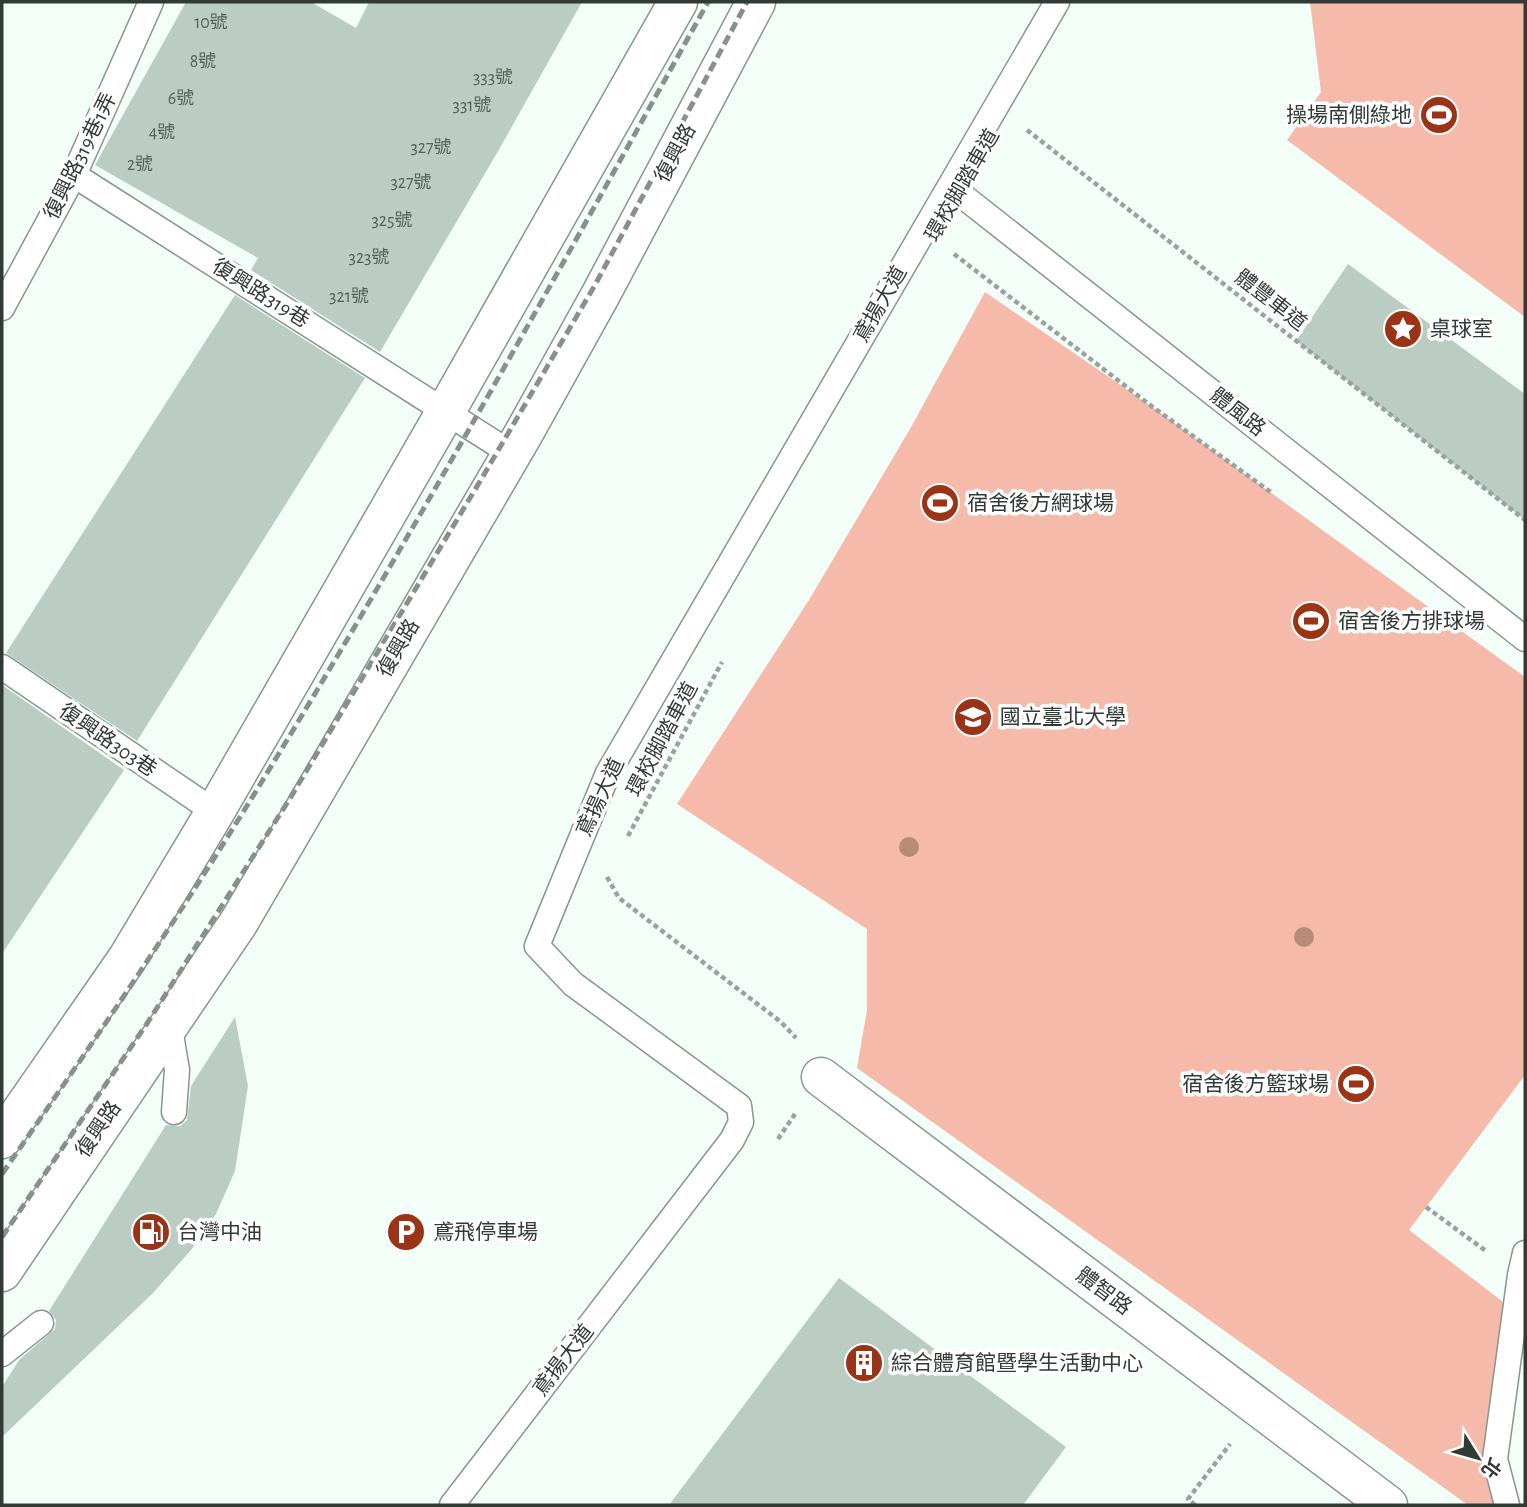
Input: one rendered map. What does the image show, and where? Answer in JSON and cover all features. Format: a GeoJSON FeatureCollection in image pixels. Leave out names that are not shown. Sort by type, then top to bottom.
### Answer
{"type":"FeatureCollection","features":[{"type":"Feature","properties":{"kind":"main road"},"geometry":{"type":"LineString","coordinates":[[2,1139],[127,959],[215,812],[678,2]]}},
{"type":"Feature","properties":{"kind":"main road","name":"復興路"},"geometry":{"type":"LineString","coordinates":[[2,1272],[239,922],[512,454],[757,2]]}},
{"type":"Feature","properties":{"kind":"main road","name":"體智路"},"geometry":{"type":"LineString","coordinates":[[821,1077],[1388,1505]]}},
{"type":"Feature","properties":{"kind":"lane","name":"復興路319巷1弄"},"geometry":{"type":"LineString","coordinates":[[2,308],[74,175],[151,2]]}},
{"type":"Feature","properties":{"kind":"lane","name":"鳶揚大道"},"geometry":{"type":"LineString","coordinates":[[452,1505],[732,1140],[741,1122],[739,1106],[573,984],[537,946],[608,773],[1057,2]]}},
{"type":"Feature","properties":{"kind":"lane","name":"復興路319巷"},"geometry":{"type":"LineString","coordinates":[[74,175],[512,454]]}},
{"type":"Feature","properties":{"kind":"lane","name":"體風路"},"geometry":{"type":"LineString","coordinates":[[950,186],[1525,639]]}},
{"type":"Feature","properties":{"kind":"lane","name":"復興路303巷"},"geometry":{"type":"LineString","coordinates":[[2,667],[215,812]]}},
{"type":"Feature","properties":{"kind":"lane"},"geometry":{"type":"LineString","coordinates":[[169,1023],[177,1069],[174,1112]]}},
{"type":"Feature","properties":{"kind":"lane"},"geometry":{"type":"LineString","coordinates":[[1507,1505],[1495,1459],[1523,1264]]}},
{"type":"Feature","properties":{"kind":"lane"},"geometry":{"type":"LineString","coordinates":[[2,1354],[41,1324]]}},
{"type":"Feature","properties":{"kind":"path","name":"體豐車道"},"geometry":{"type":"LineString","coordinates":[[994,110],[1017,121],[1525,520]]}},
{"type":"Feature","properties":{"kind":"path"},"geometry":{"type":"LineString","coordinates":[[923,229],[1154,408],[1276,496]]}},
{"type":"Feature","properties":{"kind":"path","name":"環校脚踏車道"},"geometry":{"type":"LineString","coordinates":[[626,839],[724,657]]}},
{"type":"Feature","properties":{"kind":"path"},"geometry":{"type":"LineString","coordinates":[[606,876],[619,898],[781,1022],[817,1062],[821,1077],[774,1144]]}},
{"type":"Feature","properties":{"kind":"path"},"geometry":{"type":"LineString","coordinates":[[1426,1207],[1523,1264]]}},
{"type":"Feature","properties":{"kind":"path"},"geometry":{"type":"LineString","coordinates":[[1195,1505],[1188,1499],[1259,1408]]}},
{"type":"Feature","properties":{"kind":"shaded area"},"geometry":{"type":"Polygon","coordinates":[[[1310,2],[1525,2],[1525,317],[1287,140],[1321,92],[1310,2]]]}},
{"type":"Feature","properties":{"kind":"shaded area"},"geometry":{"type":"Polygon","coordinates":[[[985,292],[1154,408],[1525,677],[1525,1075],[1409,1230],[1515,1311],[1495,1459],[1507,1505],[1468,1505],[857,1068],[867,1010],[867,929],[677,804],[809,600],[910,429],[985,292]]]}},
{"type":"Feature","properties":{"kind":"building"},"geometry":{"type":"Polygon","coordinates":[[[186,2],[311,2],[356,28],[369,2],[582,2],[380,352],[251,270],[258,258],[95,165],[186,2]]]}},
{"type":"Feature","properties":{"kind":"building"},"geometry":{"type":"Polygon","coordinates":[[[1348,264],[1525,394],[1525,520],[1296,341],[1348,264]]]}},
{"type":"Feature","properties":{"kind":"building"},"geometry":{"type":"Polygon","coordinates":[[[235,295],[365,378],[137,741],[6,653],[235,295]]]}},
{"type":"Feature","properties":{"kind":"building"},"geometry":{"type":"Polygon","coordinates":[[[2,685],[124,770],[2,954],[2,685]]]}},
{"type":"Feature","properties":{"kind":"building","name":"台灣中油"},"geometry":{"type":"Polygon","coordinates":[[[235,1017],[248,1086],[235,1171],[216,1214],[191,1250],[153,1293],[2,1437],[2,1387],[19,1360],[55,1329],[56,1320],[49,1311],[166,1125],[180,1126],[187,1120],[191,1086],[235,1017]]]}},
{"type":"Feature","properties":{"kind":"building","name":"綜合體育館暨學生活動中心"},"geometry":{"type":"Polygon","coordinates":[[[839,1278],[1066,1447],[1023,1505],[669,1505],[839,1278]]]}},
{"type":"Feature","properties":{"kind":"railway"},"geometry":{"type":"LineString","coordinates":[[2,1174],[169,928],[322,682],[490,392],[708,2]]}},
{"type":"Feature","properties":{"kind":"railway"},"geometry":{"type":"LineString","coordinates":[[2,1237],[148,1022],[289,800],[595,285],[747,2]]}},
{"type":"Feature","properties":{"kind":"place","name":"操場南側綠地"},"geometry":{"type":"Point","coordinates":[1439,115]}},
{"type":"Feature","properties":{"kind":"place","name":"桌球室"},"geometry":{"type":"Point","coordinates":[1403,329]}},
{"type":"Feature","properties":{"kind":"place","name":"宿舍後方網球場"},"geometry":{"type":"Point","coordinates":[940,503]}},
{"type":"Feature","properties":{"kind":"place","name":"宿舍後方排球場"},"geometry":{"type":"Point","coordinates":[1311,621]}},
{"type":"Feature","properties":{"kind":"place","name":"國立臺北大學"},"geometry":{"type":"Point","coordinates":[973,717]}},
{"type":"Feature","properties":{"kind":"place","name":"宿舍後方籃球場"},"geometry":{"type":"Point","coordinates":[1356,1084]}},
{"type":"Feature","properties":{"kind":"place","name":"台灣中油"},"geometry":{"type":"Point","coordinates":[151,1232]}},
{"type":"Feature","properties":{"kind":"place","name":"鳶飛停車場"},"geometry":{"type":"Point","coordinates":[406,1232]}},
{"type":"Feature","properties":{"kind":"place","name":"綜合體育館暨學生活動中心"},"geometry":{"type":"Point","coordinates":[864,1363]}}]}
